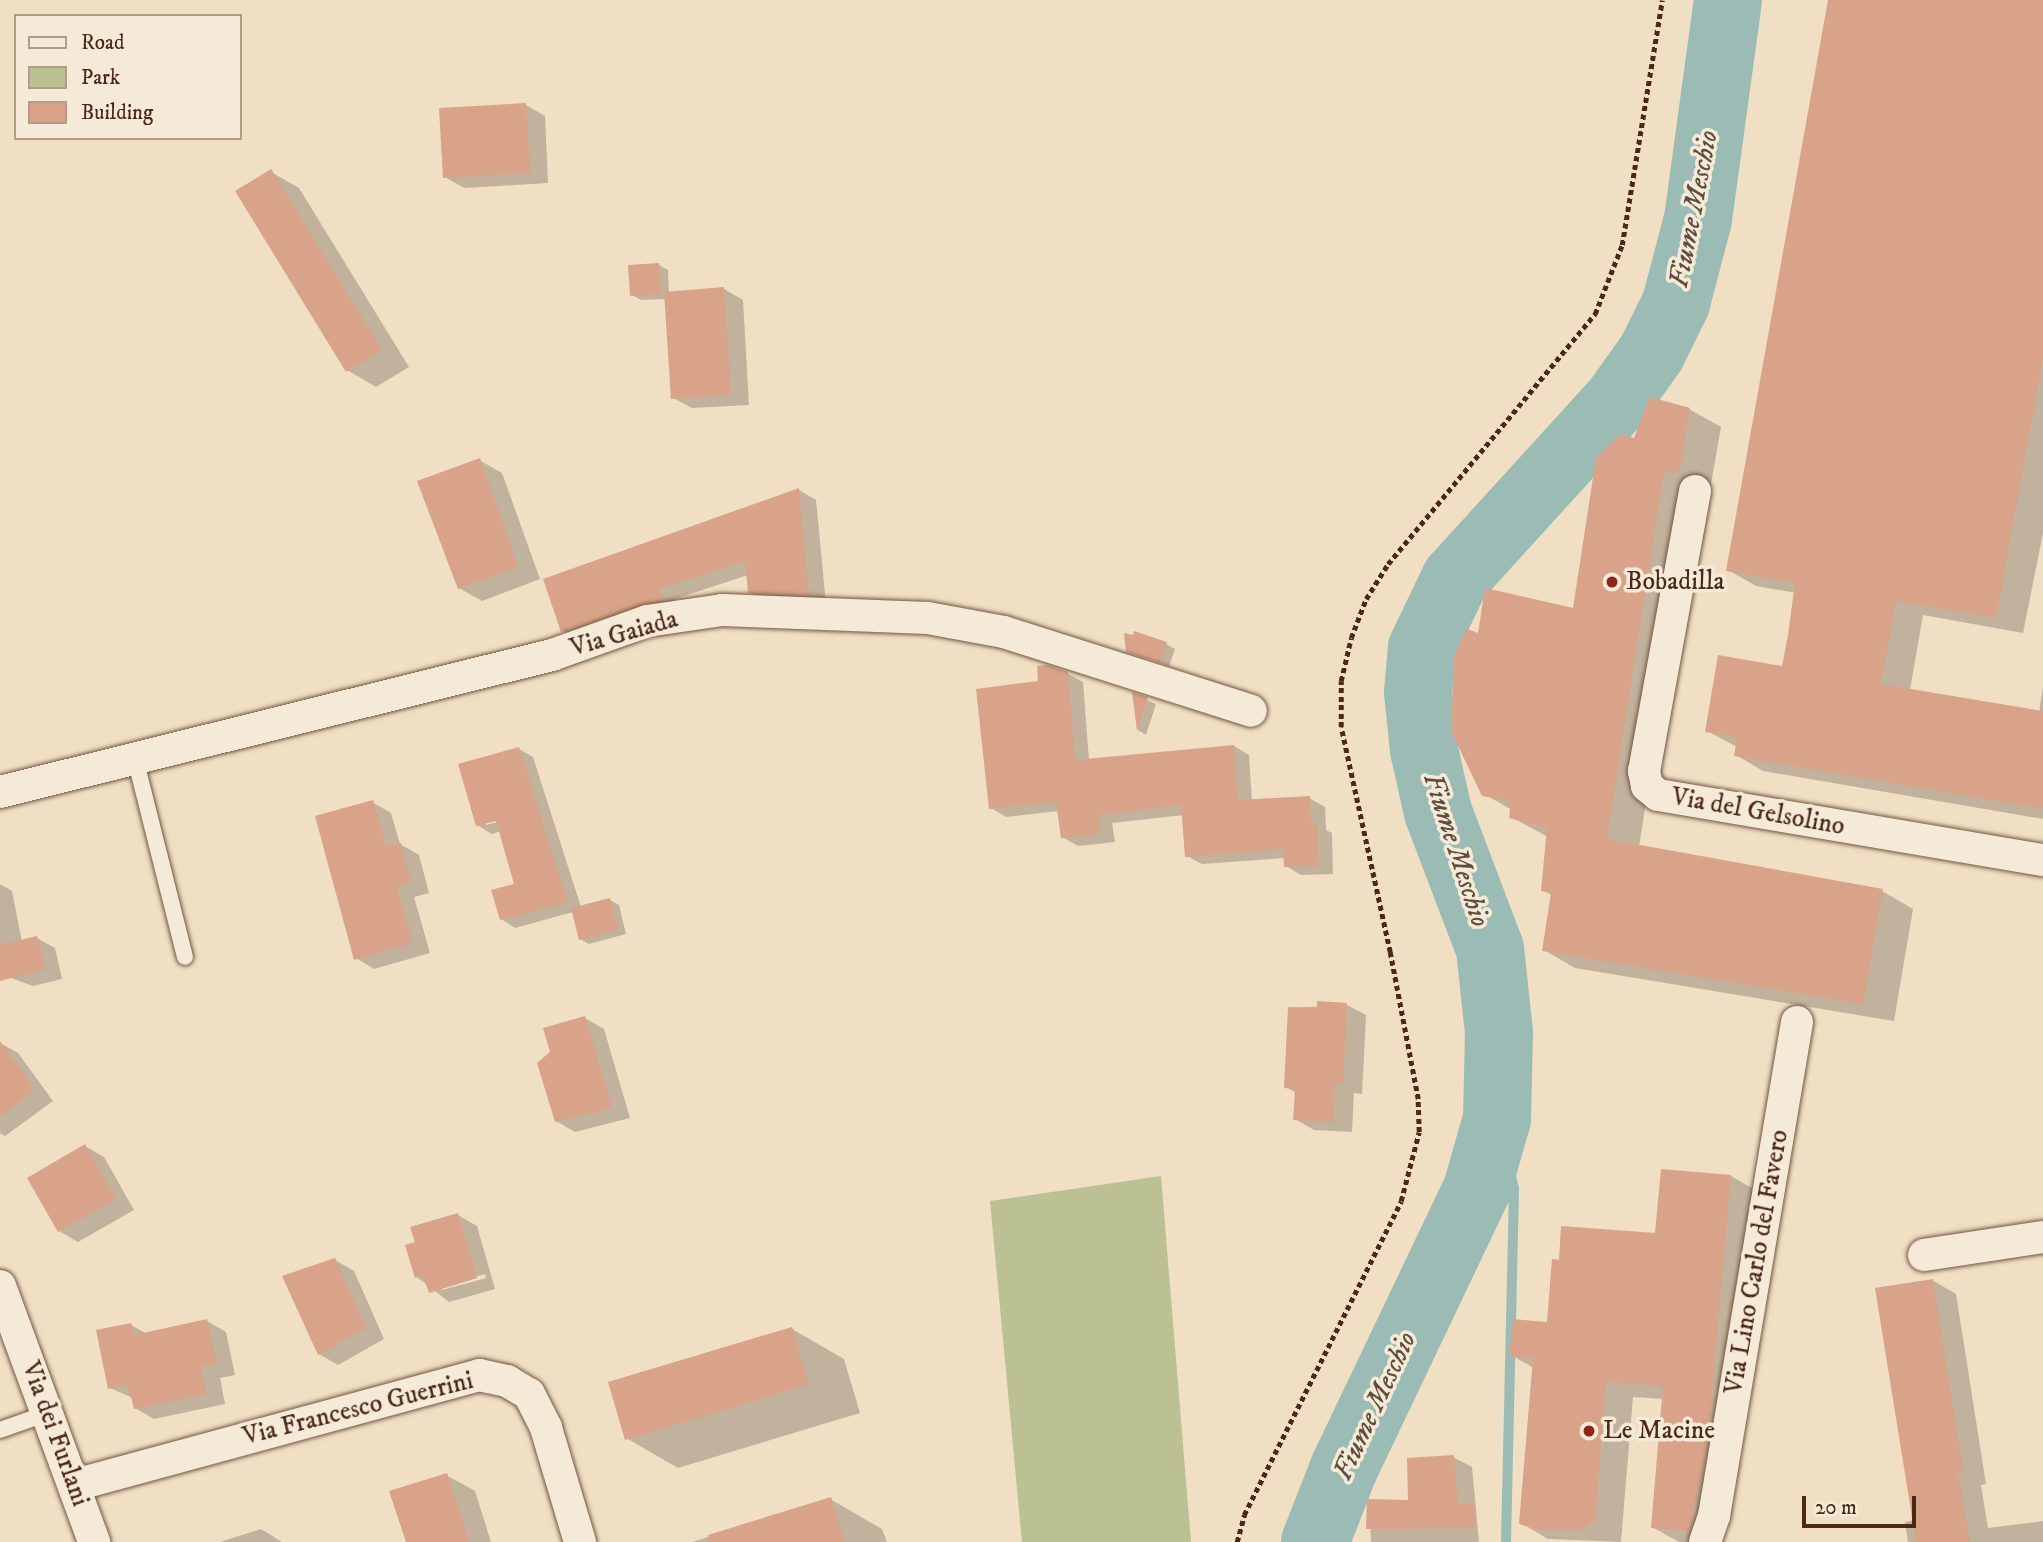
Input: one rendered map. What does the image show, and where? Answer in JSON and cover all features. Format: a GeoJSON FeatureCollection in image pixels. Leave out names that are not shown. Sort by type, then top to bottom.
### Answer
{"type":"FeatureCollection","features":[{"type":"Feature","properties":{"kind":"street","name":"Via del Gelsolino"},"geometry":{"type":"LineString","coordinates":[[1695,491],[1644,771],[1647,786],[1658,795],[2043,860]]}},
{"type":"Feature","properties":{"kind":"street","name":"Via Gaiada"},"geometry":{"type":"LineString","coordinates":[[0,792],[552,655],[648,621],[722,610],[928,618],[1004,632],[1251,711]]}},
{"type":"Feature","properties":{"kind":"street","name":"Via Lino Carlo del Favero"},"geometry":{"type":"LineString","coordinates":[[1705,1542],[1714,1516],[1797,1022]]}},
{"type":"Feature","properties":{"kind":"street"},"geometry":{"type":"LineString","coordinates":[[1924,1255],[2043,1237]]}},
{"type":"Feature","properties":{"kind":"street","name":"Via dei Furlani"},"geometry":{"type":"LineString","coordinates":[[0,1286],[94,1542]]}},
{"type":"Feature","properties":{"kind":"street","name":"Via Francesco Guerrini"},"geometry":{"type":"LineString","coordinates":[[75,1485],[479,1375],[507,1381],[529,1394],[546,1429],[580,1542]]}},
{"type":"Feature","properties":{"kind":"lane"},"geometry":{"type":"LineString","coordinates":[[135,758],[185,957]]}},
{"type":"Feature","properties":{"kind":"lane"},"geometry":{"type":"LineString","coordinates":[[0,1430],[48,1413]]}},
{"type":"Feature","properties":{"kind":"path"},"geometry":{"type":"LineString","coordinates":[[1237,1542],[1244,1515],[1401,1201],[1419,1132],[1418,1099],[1390,952],[1341,727],[1340,681],[1351,638],[1366,599],[1388,565],[1595,314],[1622,245],[1662,0]]}},
{"type":"Feature","properties":{"kind":"green space"},"geometry":{"type":"Polygon","coordinates":[[[1161,1176],[1191,1542],[1022,1542],[990,1201],[1161,1176]]]}},
{"type":"Feature","properties":{"kind":"building"},"geometry":{"type":"Polygon","coordinates":[[[1828,0],[2043,0],[2043,358],[1996,618],[1896,601],[1881,684],[2043,711],[2043,809],[1734,756],[1737,737],[1705,732],[1718,655],[1782,666],[1788,635],[1795,583],[1726,571],[1828,0]]]}},
{"type":"Feature","properties":{"kind":"building"},"geometry":{"type":"Polygon","coordinates":[[[526,103],[530,173],[443,178],[439,108],[526,103]]]}},
{"type":"Feature","properties":{"kind":"building"},"geometry":{"type":"Polygon","coordinates":[[[271,169],[382,350],[346,372],[235,191],[271,169]]]}},
{"type":"Feature","properties":{"kind":"building"},"geometry":{"type":"Polygon","coordinates":[[[659,263],[661,294],[630,296],[628,265],[659,263]]]}},
{"type":"Feature","properties":{"kind":"building"},"geometry":{"type":"Polygon","coordinates":[[[724,287],[731,395],[671,399],[664,292],[724,287]]]}},
{"type":"Feature","properties":{"kind":"building"},"geometry":{"type":"Polygon","coordinates":[[[1650,397],[1690,408],[1679,473],[1664,471],[1607,839],[1883,889],[1863,1004],[1542,951],[1551,893],[1541,891],[1547,828],[1509,818],[1511,801],[1482,796],[1451,731],[1454,655],[1467,629],[1478,633],[1485,588],[1573,608],[1596,458],[1620,434],[1634,438],[1650,397]]]}},
{"type":"Feature","properties":{"kind":"building"},"geometry":{"type":"Polygon","coordinates":[[[480,458],[518,567],[458,589],[417,481],[480,458]]]}},
{"type":"Feature","properties":{"kind":"building"},"geometry":{"type":"Polygon","coordinates":[[[799,488],[809,595],[748,593],[745,561],[659,589],[663,600],[561,632],[543,579],[799,488]]]}},
{"type":"Feature","properties":{"kind":"building"},"geometry":{"type":"Polygon","coordinates":[[[1134,631],[1167,642],[1160,663],[1126,652],[1124,633],[1133,635],[1134,631]]]}},
{"type":"Feature","properties":{"kind":"building"},"geometry":{"type":"Polygon","coordinates":[[[1048,665],[1068,672],[1075,760],[1234,745],[1238,800],[1310,796],[1311,823],[1317,823],[1319,866],[1284,867],[1283,849],[1185,857],[1181,805],[1098,815],[1100,834],[1061,838],[1056,802],[989,809],[976,689],[1038,681],[1037,666],[1048,665]]]}},
{"type":"Feature","properties":{"kind":"building"},"geometry":{"type":"Polygon","coordinates":[[[1132,692],[1148,697],[1137,731],[1132,692]]]}},
{"type":"Feature","properties":{"kind":"building"},"geometry":{"type":"Polygon","coordinates":[[[519,747],[568,902],[500,920],[491,890],[514,884],[496,821],[476,826],[458,764],[519,747]]]}},
{"type":"Feature","properties":{"kind":"building"},"geometry":{"type":"Polygon","coordinates":[[[373,800],[386,847],[401,843],[411,883],[397,887],[412,943],[354,960],[315,816],[373,800]]]}},
{"type":"Feature","properties":{"kind":"building"},"geometry":{"type":"Polygon","coordinates":[[[610,898],[618,930],[579,940],[571,908],[610,898]]]}},
{"type":"Feature","properties":{"kind":"building"},"geometry":{"type":"Polygon","coordinates":[[[37,936],[46,969],[0,981],[0,945],[37,936]]]}},
{"type":"Feature","properties":{"kind":"building"},"geometry":{"type":"Polygon","coordinates":[[[1317,1001],[1347,1003],[1343,1084],[1335,1084],[1334,1122],[1293,1120],[1295,1089],[1284,1088],[1288,1007],[1317,1008],[1317,1001]]]}},
{"type":"Feature","properties":{"kind":"building"},"geometry":{"type":"Polygon","coordinates":[[[585,1016],[612,1108],[555,1122],[537,1063],[550,1052],[543,1028],[585,1016]]]}},
{"type":"Feature","properties":{"kind":"building"},"geometry":{"type":"Polygon","coordinates":[[[0,1041],[35,1090],[0,1116],[0,1041]]]}},
{"type":"Feature","properties":{"kind":"building"},"geometry":{"type":"Polygon","coordinates":[[[85,1144],[116,1199],[58,1232],[27,1178],[85,1144]]]}},
{"type":"Feature","properties":{"kind":"building"},"geometry":{"type":"Polygon","coordinates":[[[1661,1169],[1731,1175],[1708,1441],[1689,1531],[1651,1528],[1663,1386],[1606,1382],[1595,1523],[1587,1522],[1586,1530],[1538,1530],[1519,1524],[1533,1358],[1509,1356],[1513,1319],[1547,1322],[1552,1259],[1559,1260],[1561,1226],[1655,1233],[1661,1169]]]}},
{"type":"Feature","properties":{"kind":"building"},"geometry":{"type":"Polygon","coordinates":[[[458,1213],[477,1278],[429,1293],[423,1275],[415,1278],[405,1245],[415,1242],[410,1227],[458,1213]]]}},
{"type":"Feature","properties":{"kind":"building"},"geometry":{"type":"Polygon","coordinates":[[[335,1258],[366,1328],[318,1355],[282,1276],[335,1258]]]}},
{"type":"Feature","properties":{"kind":"building"},"geometry":{"type":"Polygon","coordinates":[[[1933,1279],[1963,1471],[1958,1472],[1970,1542],[1916,1542],[1875,1288],[1933,1279]]]}},
{"type":"Feature","properties":{"kind":"building"},"geometry":{"type":"Polygon","coordinates":[[[207,1319],[217,1364],[201,1367],[207,1394],[134,1409],[128,1385],[108,1389],[96,1330],[131,1323],[134,1335],[207,1319]]]}},
{"type":"Feature","properties":{"kind":"building"},"geometry":{"type":"Polygon","coordinates":[[[792,1327],[809,1384],[625,1440],[608,1382],[792,1327]]]}},
{"type":"Feature","properties":{"kind":"building"},"geometry":{"type":"Polygon","coordinates":[[[1454,1455],[1458,1503],[1475,1503],[1474,1528],[1366,1529],[1367,1499],[1408,1500],[1407,1458],[1454,1455]]]}},
{"type":"Feature","properties":{"kind":"building"},"geometry":{"type":"Polygon","coordinates":[[[447,1473],[469,1542],[406,1542],[389,1491],[447,1473]]]}},
{"type":"Feature","properties":{"kind":"building"},"geometry":{"type":"Polygon","coordinates":[[[831,1497],[845,1542],[709,1542],[708,1535],[831,1497]]]}},
{"type":"Feature","properties":{"kind":"waterway","name":"Fiume Meschio"},"geometry":{"type":"LineString","coordinates":[[1315,1542],[1344,1468],[1477,1189],[1497,1119],[1499,1033],[1490,949],[1438,812],[1424,750],[1418,692],[1422,648],[1455,579],[1618,400],[1652,352],[1676,303],[1698,219],[1728,0]]}},
{"type":"Feature","properties":{"kind":"waterway"},"geometry":{"type":"LineString","coordinates":[[1497,1119],[1514,1189],[1506,1542]]}},
{"type":"Feature","properties":{"kind":"place","name":"Bobadilla"},"geometry":{"type":"Point","coordinates":[1612,582]}},
{"type":"Feature","properties":{"kind":"place","name":"Le Macine"},"geometry":{"type":"Point","coordinates":[1589,1431]}}]}
